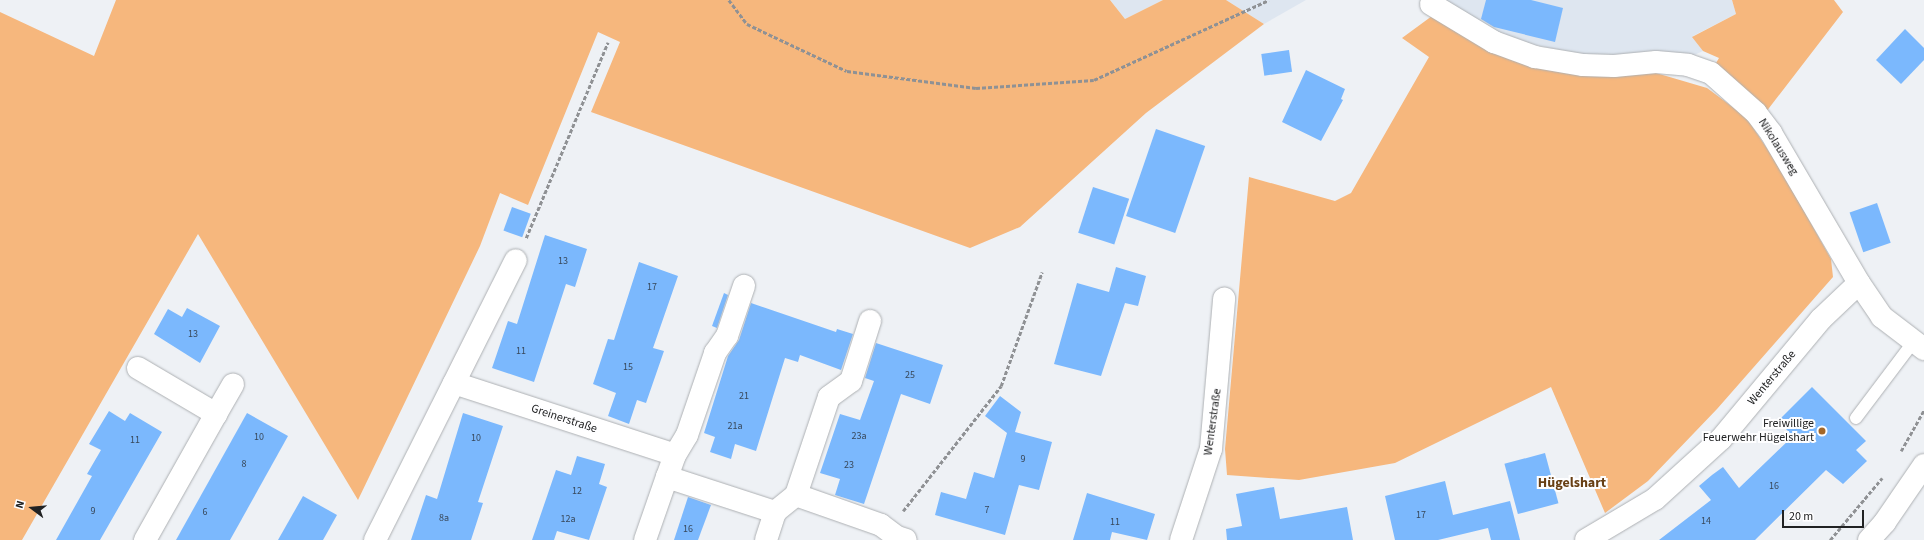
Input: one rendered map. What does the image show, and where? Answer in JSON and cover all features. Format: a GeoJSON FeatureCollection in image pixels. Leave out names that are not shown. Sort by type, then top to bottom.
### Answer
{"type":"FeatureCollection","features":[{"type":"Feature","properties":{"kind":"street","name":"Nikolausweg"},"geometry":{"type":"LineString","coordinates":[[1428,2],[1494,42],[1535,57],[1583,65],[1614,66],[1656,62],[1688,65],[1711,74],[1756,113],[1771,133],[1859,283],[1882,317],[1919,345]]}},
{"type":"Feature","properties":{"kind":"street"},"geometry":{"type":"LineString","coordinates":[[375,540],[516,260]]}},
{"type":"Feature","properties":{"kind":"street","name":"Wenterstraße"},"geometry":{"type":"LineString","coordinates":[[1586,540],[1655,499],[1715,444],[1821,319],[1859,283]]}},
{"type":"Feature","properties":{"kind":"street"},"geometry":{"type":"LineString","coordinates":[[645,540],[675,455],[687,435],[715,353],[727,336],[744,286]]}},
{"type":"Feature","properties":{"kind":"street","name":"Wenterstraße"},"geometry":{"type":"LineString","coordinates":[[1181,540],[1211,449],[1224,299]]}},
{"type":"Feature","properties":{"kind":"street"},"geometry":{"type":"LineString","coordinates":[[766,540],[775,512],[796,495],[829,397],[850,381],[870,321]]}},
{"type":"Feature","properties":{"kind":"street"},"geometry":{"type":"LineString","coordinates":[[138,368],[216,414]]}},
{"type":"Feature","properties":{"kind":"street","name":"Greinerstraße"},"geometry":{"type":"LineString","coordinates":[[454,383],[675,455]]}},
{"type":"Feature","properties":{"kind":"street"},"geometry":{"type":"LineString","coordinates":[[145,540],[234,385]]}},
{"type":"Feature","properties":{"kind":"street"},"geometry":{"type":"LineString","coordinates":[[1869,540],[1885,522],[1924,464]]}},
{"type":"Feature","properties":{"kind":"street"},"geometry":{"type":"LineString","coordinates":[[667,476],[775,512]]}},
{"type":"Feature","properties":{"kind":"street"},"geometry":{"type":"LineString","coordinates":[[796,495],[881,525],[897,536]]}},
{"type":"Feature","properties":{"kind":"lane"},"geometry":{"type":"LineString","coordinates":[[1856,418],[1919,345]]}},
{"type":"Feature","properties":{"kind":"path"},"geometry":{"type":"LineString","coordinates":[[729,0],[747,24],[847,71],[976,88],[1094,80],[1269,0]]}},
{"type":"Feature","properties":{"kind":"path"},"geometry":{"type":"LineString","coordinates":[[516,260],[608,42]]}},
{"type":"Feature","properties":{"kind":"path"},"geometry":{"type":"LineString","coordinates":[[897,536],[1001,386],[1042,272]]}},
{"type":"Feature","properties":{"kind":"path"},"geometry":{"type":"LineString","coordinates":[[1899,454],[1924,410]]}},
{"type":"Feature","properties":{"kind":"path"},"geometry":{"type":"LineString","coordinates":[[1830,540],[1887,473]]}},
{"type":"Feature","properties":{"kind":"shaded area"},"geometry":{"type":"Polygon","coordinates":[[[116,0],[1110,0],[1125,19],[1163,0],[1226,0],[1264,24],[1146,113],[1020,227],[970,248],[591,112],[620,42],[598,32],[528,205],[500,193],[480,246],[358,500],[198,234],[22,540],[0,540],[0,12],[94,56],[116,0]]]}},
{"type":"Feature","properties":{"kind":"shaded area"},"geometry":{"type":"Polygon","coordinates":[[[1110,0],[1163,0],[1125,19],[1110,0]]]}},
{"type":"Feature","properties":{"kind":"shaded area"},"geometry":{"type":"Polygon","coordinates":[[[1226,0],[1306,0],[1264,24],[1226,0]]]}},
{"type":"Feature","properties":{"kind":"shaded area"},"geometry":{"type":"Polygon","coordinates":[[[1438,0],[1732,0],[1736,14],[1693,36],[1703,51],[1692,56],[1596,57],[1505,39],[1438,0]]]}},
{"type":"Feature","properties":{"kind":"shaded area"},"geometry":{"type":"Polygon","coordinates":[[[1732,0],[1834,0],[1843,12],[1766,112],[1716,63],[1719,58],[1703,51],[1692,37],[1736,14],[1732,0]]]}},
{"type":"Feature","properties":{"kind":"shaded area"},"geometry":{"type":"Polygon","coordinates":[[[1432,16],[1508,59],[1552,70],[1656,73],[1707,88],[1746,117],[1780,168],[1831,259],[1833,277],[1717,409],[1648,481],[1605,513],[1551,387],[1395,463],[1299,480],[1227,475],[1225,449],[1249,177],[1335,201],[1351,193],[1429,57],[1402,38],[1432,16]]]}},
{"type":"Feature","properties":{"kind":"building"},"geometry":{"type":"Polygon","coordinates":[[[1486,0],[1531,0],[1563,8],[1555,42],[1494,27],[1481,19],[1486,0]]]}},
{"type":"Feature","properties":{"kind":"building"},"geometry":{"type":"Polygon","coordinates":[[[1905,29],[1924,48],[1924,60],[1901,84],[1876,60],[1905,29]]]}},
{"type":"Feature","properties":{"kind":"building"},"geometry":{"type":"Polygon","coordinates":[[[1289,50],[1292,72],[1264,76],[1261,54],[1289,50]]]}},
{"type":"Feature","properties":{"kind":"building"},"geometry":{"type":"Polygon","coordinates":[[[1306,70],[1345,89],[1341,99],[1343,100],[1321,141],[1282,122],[1306,70]]]}},
{"type":"Feature","properties":{"kind":"building"},"geometry":{"type":"Polygon","coordinates":[[[1156,129],[1205,146],[1175,233],[1126,216],[1156,129]]]}},
{"type":"Feature","properties":{"kind":"building"},"geometry":{"type":"Polygon","coordinates":[[[1093,187],[1129,199],[1114,244],[1078,233],[1093,187]]]}},
{"type":"Feature","properties":{"kind":"building"},"geometry":{"type":"Polygon","coordinates":[[[1877,203],[1891,243],[1863,252],[1850,212],[1877,203]]]}},
{"type":"Feature","properties":{"kind":"building"},"geometry":{"type":"Polygon","coordinates":[[[512,207],[531,214],[522,237],[503,230],[512,207]]]}},
{"type":"Feature","properties":{"kind":"building"},"geometry":{"type":"Polygon","coordinates":[[[545,235],[587,249],[575,287],[566,284],[534,382],[492,368],[508,321],[517,324],[545,235]]]}},
{"type":"Feature","properties":{"kind":"building"},"geometry":{"type":"Polygon","coordinates":[[[639,262],[678,276],[653,348],[664,351],[646,403],[637,400],[629,424],[608,416],[616,393],[593,384],[608,339],[614,340],[639,262]]]}},
{"type":"Feature","properties":{"kind":"building"},"geometry":{"type":"Polygon","coordinates":[[[1116,267],[1146,276],[1138,306],[1125,303],[1101,376],[1054,364],[1077,283],[1109,292],[1116,267]]]}},
{"type":"Feature","properties":{"kind":"building"},"geometry":{"type":"Polygon","coordinates":[[[724,293],[728,295],[717,328],[712,326],[724,293]]]}},
{"type":"Feature","properties":{"kind":"building"},"geometry":{"type":"Polygon","coordinates":[[[751,303],[836,332],[837,329],[853,334],[841,370],[800,355],[798,362],[785,358],[756,451],[735,444],[731,459],[710,452],[715,437],[704,433],[728,356],[739,340],[751,303]]]}},
{"type":"Feature","properties":{"kind":"building"},"geometry":{"type":"Polygon","coordinates":[[[187,308],[220,326],[200,363],[154,334],[168,309],[182,317],[187,308]]]}},
{"type":"Feature","properties":{"kind":"building"},"geometry":{"type":"Polygon","coordinates":[[[876,343],[943,365],[930,404],[901,394],[864,504],[835,495],[840,479],[820,473],[840,414],[860,420],[874,381],[865,378],[876,343]]]}},
{"type":"Feature","properties":{"kind":"building"},"geometry":{"type":"Polygon","coordinates":[[[1812,387],[1866,441],[1856,450],[1867,461],[1843,484],[1826,470],[1755,540],[1659,540],[1711,500],[1699,486],[1712,475],[1723,467],[1739,488],[1793,436],[1778,421],[1812,387]]]}},
{"type":"Feature","properties":{"kind":"building"},"geometry":{"type":"Polygon","coordinates":[[[1000,396],[1021,412],[1015,432],[1052,442],[1039,490],[1019,485],[1005,535],[935,515],[941,492],[966,499],[974,472],[994,478],[1007,433],[985,416],[1000,396]]]}},
{"type":"Feature","properties":{"kind":"building"},"geometry":{"type":"Polygon","coordinates":[[[109,411],[125,421],[130,413],[162,432],[100,540],[56,540],[92,476],[87,474],[101,450],[89,444],[109,411]]]}},
{"type":"Feature","properties":{"kind":"building"},"geometry":{"type":"Polygon","coordinates":[[[247,413],[288,436],[239,524],[230,540],[176,540],[247,413]]]}},
{"type":"Feature","properties":{"kind":"building"},"geometry":{"type":"Polygon","coordinates":[[[463,413],[503,426],[478,502],[483,503],[471,540],[411,540],[426,495],[437,499],[463,413]]]}},
{"type":"Feature","properties":{"kind":"building"},"geometry":{"type":"Polygon","coordinates":[[[1545,453],[1558,503],[1518,514],[1504,464],[1545,453]]]}},
{"type":"Feature","properties":{"kind":"building"},"geometry":{"type":"Polygon","coordinates":[[[577,456],[605,464],[599,484],[607,487],[589,540],[557,531],[554,540],[532,540],[556,470],[571,475],[577,456]]]}},
{"type":"Feature","properties":{"kind":"building"},"geometry":{"type":"Polygon","coordinates":[[[1445,481],[1453,515],[1510,501],[1520,540],[1491,540],[1488,528],[1438,540],[1395,540],[1385,496],[1445,481]]]}},
{"type":"Feature","properties":{"kind":"building"},"geometry":{"type":"Polygon","coordinates":[[[1274,487],[1280,519],[1347,507],[1353,540],[1227,540],[1226,529],[1242,526],[1236,494],[1274,487]]]}},
{"type":"Feature","properties":{"kind":"building"},"geometry":{"type":"Polygon","coordinates":[[[1087,493],[1155,514],[1147,540],[1112,532],[1110,540],[1073,540],[1087,493]]]}},
{"type":"Feature","properties":{"kind":"building"},"geometry":{"type":"Polygon","coordinates":[[[303,496],[337,515],[323,540],[278,540],[303,496]]]}},
{"type":"Feature","properties":{"kind":"building"},"geometry":{"type":"Polygon","coordinates":[[[688,497],[711,505],[698,540],[674,540],[688,497]]]}},
{"type":"Feature","properties":{"kind":"place","name":"Freiwillige Feuerwehr Hügelshart"},"geometry":{"type":"Point","coordinates":[1822,431]}},
{"type":"Feature","properties":{"kind":"district","name":"Hügelshart"},"geometry":{"type":"Point","coordinates":[1572,483]}}]}
